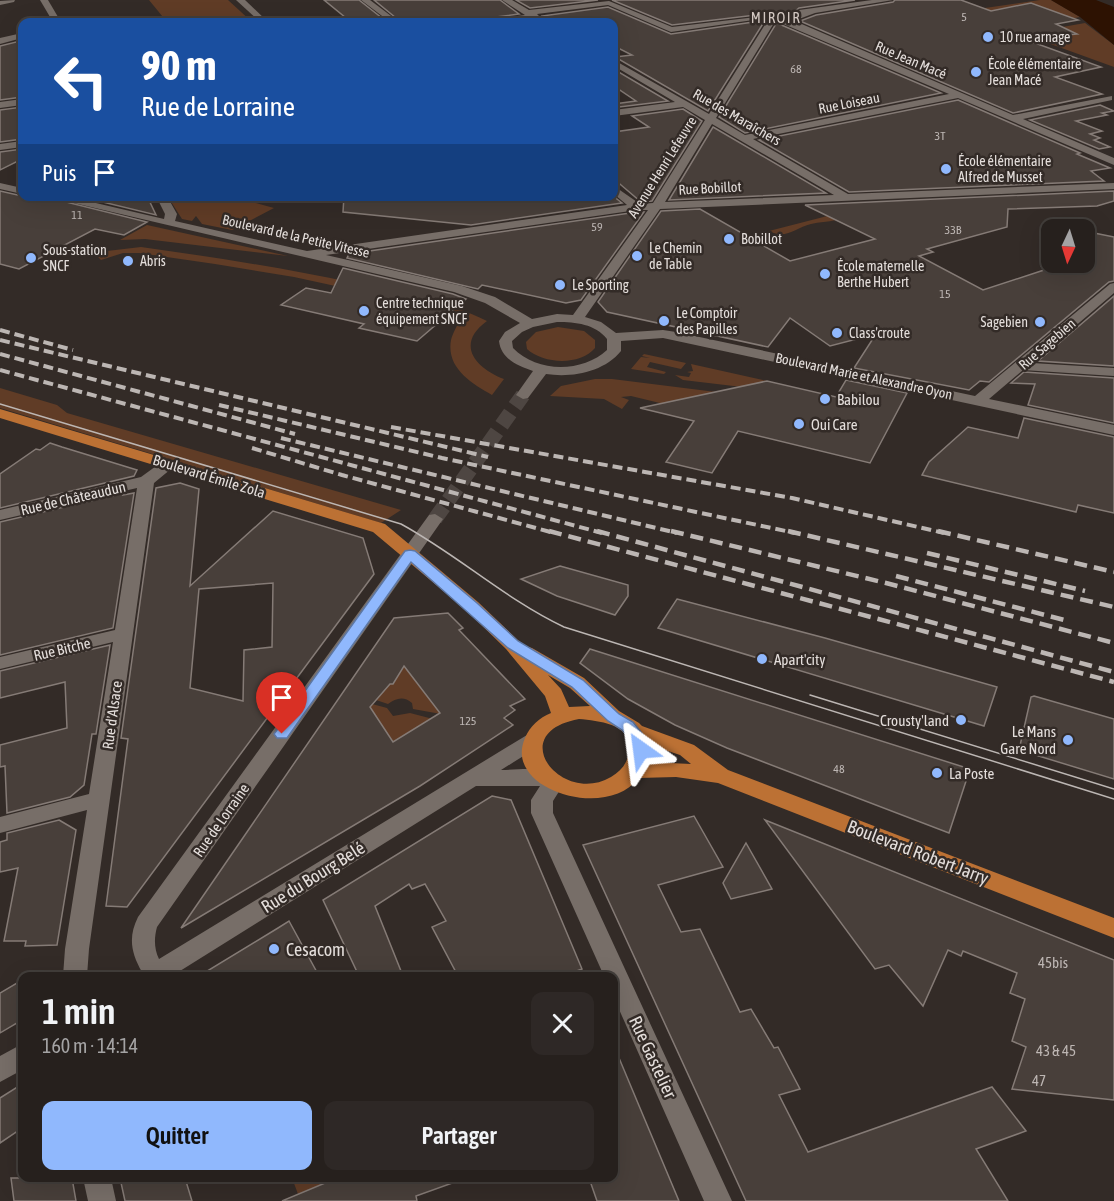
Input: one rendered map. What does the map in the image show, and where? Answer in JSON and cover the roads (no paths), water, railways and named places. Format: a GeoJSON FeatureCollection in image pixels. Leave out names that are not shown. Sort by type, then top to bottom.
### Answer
{"type":"FeatureCollection","features":[{"type":"Feature","properties":{"kind":"main road","name":"Boulevard Émile Zola"},"geometry":{"type":"LineString","coordinates":[[0,413],[368,524],[379,528],[410,554]]}},
{"type":"Feature","properties":{"kind":"main road","name":"Boulevard Robert Jarry"},"geometry":{"type":"LineString","coordinates":[[410,554],[472,606],[513,645],[554,694],[562,716],[588,712],[614,717]]}},
{"type":"Feature","properties":{"kind":"main road","name":"Boulevard Robert Jarry"},"geometry":{"type":"LineString","coordinates":[[513,645],[577,683],[633,731],[687,750],[721,776]]}},
{"type":"Feature","properties":{"kind":"main road"},"geometry":{"type":"LineString","coordinates":[[551,780],[534,760],[534,740],[547,724],[562,716]]}},
{"type":"Feature","properties":{"kind":"main road"},"geometry":{"type":"LineString","coordinates":[[633,731],[641,750],[635,770]]}},
{"type":"Feature","properties":{"kind":"main road","name":"Boulevard Robert Jarry"},"geometry":{"type":"LineString","coordinates":[[551,780],[580,790],[599,789],[624,780],[635,770],[676,769],[721,776],[1114,928]]}},
{"type":"Feature","properties":{"kind":"street"},"geometry":{"type":"LineString","coordinates":[[0,3],[11,0]]}},
{"type":"Feature","properties":{"kind":"street"},"geometry":{"type":"LineString","coordinates":[[44,0],[55,18]]}},
{"type":"Feature","properties":{"kind":"street"},"geometry":{"type":"LineString","coordinates":[[240,0],[260,18]]}},
{"type":"Feature","properties":{"kind":"street"},"geometry":{"type":"LineString","coordinates":[[365,0],[390,18]]}},
{"type":"Feature","properties":{"kind":"street"},"geometry":{"type":"LineString","coordinates":[[507,1],[524,0]]}},
{"type":"Feature","properties":{"kind":"street"},"geometry":{"type":"LineString","coordinates":[[513,18],[609,3],[669,30],[756,19],[769,25],[813,10],[889,0]]}},
{"type":"Feature","properties":{"kind":"street"},"geometry":{"type":"LineString","coordinates":[[507,1],[537,18]]}},
{"type":"Feature","properties":{"kind":"street"},"geometry":{"type":"LineString","coordinates":[[756,19],[754,16],[764,12]]}},
{"type":"Feature","properties":{"kind":"street","name":"Rue Jean Macé"},"geometry":{"type":"LineString","coordinates":[[792,18],[1114,162]]}},
{"type":"Feature","properties":{"kind":"street","name":"Avenue Henri Lefeuvre"},"geometry":{"type":"LineString","coordinates":[[577,319],[657,206],[769,25]]}},
{"type":"Feature","properties":{"kind":"street"},"geometry":{"type":"LineString","coordinates":[[0,41],[18,37]]}},
{"type":"Feature","properties":{"kind":"street","name":"Rue des Maraîchers"},"geometry":{"type":"LineString","coordinates":[[618,65],[845,197]]}},
{"type":"Feature","properties":{"kind":"street","name":"Rue Loiseau"},"geometry":{"type":"LineString","coordinates":[[743,138],[960,95]]}},
{"type":"Feature","properties":{"kind":"street"},"geometry":{"type":"LineString","coordinates":[[1013,118],[1110,98]]}},
{"type":"Feature","properties":{"kind":"street"},"geometry":{"type":"LineString","coordinates":[[0,105],[18,103]]}},
{"type":"Feature","properties":{"kind":"street"},"geometry":{"type":"LineString","coordinates":[[618,112],[685,104]]}},
{"type":"Feature","properties":{"kind":"street"},"geometry":{"type":"LineString","coordinates":[[0,147],[18,145]]}},
{"type":"Feature","properties":{"kind":"street","name":"Rue Bobillot"},"geometry":{"type":"LineString","coordinates":[[310,254],[637,207],[1114,186]]}},
{"type":"Feature","properties":{"kind":"street"},"geometry":{"type":"LineString","coordinates":[[3,188],[18,190]]}},
{"type":"Feature","properties":{"kind":"street"},"geometry":{"type":"LineString","coordinates":[[618,192],[637,207]]}},
{"type":"Feature","properties":{"kind":"street","name":"Boulevard de la Petite Vitesse"},"geometry":{"type":"LineString","coordinates":[[71,201],[465,291],[490,300],[529,323]]}},
{"type":"Feature","properties":{"kind":"street"},"geometry":{"type":"LineString","coordinates":[[164,201],[171,214],[169,223]]}},
{"type":"Feature","properties":{"kind":"street","name":"Rue Sagebien"},"geometry":{"type":"LineString","coordinates":[[978,401],[1114,287]]}},
{"type":"Feature","properties":{"kind":"street"},"geometry":{"type":"LineString","coordinates":[[551,318],[577,319],[601,327],[613,337],[614,351],[597,363],[572,369],[543,368],[520,361],[507,348],[510,334],[529,323],[551,318]]}},
{"type":"Feature","properties":{"kind":"street","name":"Boulevard Marie et Alexandre Oyon"},"geometry":{"type":"LineString","coordinates":[[613,337],[663,334],[676,336],[1114,430]]}},
{"type":"Feature","properties":{"kind":"street"},"geometry":{"type":"LineString","coordinates":[[1021,366],[1114,372]]}},
{"type":"Feature","properties":{"kind":"street"},"geometry":{"type":"LineString","coordinates":[[523,395],[543,368]]}},
{"type":"Feature","properties":{"kind":"street"},"geometry":{"type":"LineString","coordinates":[[146,481],[169,464]]}},
{"type":"Feature","properties":{"kind":"street","name":"Rue de Châteaudun"},"geometry":{"type":"LineString","coordinates":[[0,515],[146,481]]}},
{"type":"Feature","properties":{"kind":"street","name":"Rue d'Alsace"},"geometry":{"type":"LineString","coordinates":[[75,972],[146,481]]}},
{"type":"Feature","properties":{"kind":"street","name":"Rue de Lorraine"},"geometry":{"type":"LineString","coordinates":[[152,972],[142,953],[146,924],[435,519]]}},
{"type":"Feature","properties":{"kind":"street","name":"Rue Bitche"},"geometry":{"type":"LineString","coordinates":[[0,663],[123,634]]}},
{"type":"Feature","properties":{"kind":"street","name":"Rue du Bourg Belé"},"geometry":{"type":"LineString","coordinates":[[159,972],[534,740]]}},
{"type":"Feature","properties":{"kind":"street"},"geometry":{"type":"LineString","coordinates":[[474,778],[551,780]]}},
{"type":"Feature","properties":{"kind":"street","name":"Rue Gastelier"},"geometry":{"type":"LineString","coordinates":[[551,780],[542,800],[542,813],[614,972]]}},
{"type":"Feature","properties":{"kind":"street"},"geometry":{"type":"LineString","coordinates":[[0,825],[99,799]]}},
{"type":"Feature","properties":{"kind":"street","name":"Rue Gastelier"},"geometry":{"type":"LineString","coordinates":[[618,981],[718,1201]]}},
{"type":"Feature","properties":{"kind":"street"},"geometry":{"type":"LineString","coordinates":[[0,1070],[18,1059]]}},
{"type":"Feature","properties":{"kind":"street"},"geometry":{"type":"LineString","coordinates":[[98,1182],[102,1201]]}},
{"type":"Feature","properties":{"kind":"tunnel"},"geometry":{"type":"LineString","coordinates":[[435,519],[523,395]]}},
{"type":"Feature","properties":{"kind":"tram line"},"geometry":{"type":"LineString","coordinates":[[0,404],[401,524],[542,616],[564,627],[1114,799]]}},
{"type":"Feature","properties":{"kind":"tram line"},"geometry":{"type":"LineString","coordinates":[[810,695],[1114,789]]}},
{"type":"Feature","properties":{"kind":"railway"},"geometry":{"type":"LineString","coordinates":[[0,330],[73,350]]}},
{"type":"Feature","properties":{"kind":"railway"},"geometry":{"type":"LineString","coordinates":[[0,340],[488,457]]}},
{"type":"Feature","properties":{"kind":"railway"},"geometry":{"type":"LineString","coordinates":[[0,354],[295,434]]}},
{"type":"Feature","properties":{"kind":"railway"},"geometry":{"type":"LineString","coordinates":[[0,370],[602,533]]}},
{"type":"Feature","properties":{"kind":"railway"},"geometry":{"type":"LineString","coordinates":[[219,405],[442,458],[795,533]]}},
{"type":"Feature","properties":{"kind":"railway"},"geometry":{"type":"LineString","coordinates":[[391,427],[792,498],[944,533]]}},
{"type":"Feature","properties":{"kind":"railway"},"geometry":{"type":"LineString","coordinates":[[281,438],[677,533]]}},
{"type":"Feature","properties":{"kind":"railway"},"geometry":{"type":"LineString","coordinates":[[252,448],[554,533]]}},
{"type":"Feature","properties":{"kind":"railway"},"geometry":{"type":"LineString","coordinates":[[549,531],[1114,682]]}},
{"type":"Feature","properties":{"kind":"railway"},"geometry":{"type":"LineString","coordinates":[[597,531],[1114,672]]}},
{"type":"Feature","properties":{"kind":"railway"},"geometry":{"type":"LineString","coordinates":[[671,531],[886,583],[1114,643]]}},
{"type":"Feature","properties":{"kind":"railway"},"geometry":{"type":"LineString","coordinates":[[788,531],[1114,607]]}},
{"type":"Feature","properties":{"kind":"railway"},"geometry":{"type":"LineString","coordinates":[[938,531],[1114,572]]}},
{"type":"Feature","properties":{"kind":"railway"},"geometry":{"type":"LineString","coordinates":[[927,553],[1085,591]]}},
{"type":"Feature","properties":{"kind":"railway"},"geometry":{"type":"LineString","coordinates":[[896,576],[1068,621]]}},
{"type":"Feature","properties":{"kind":"place","name":"10 rue arnage"},"geometry":{"type":"Point","coordinates":[988,37]}},
{"type":"Feature","properties":{"kind":"place","name":"École élémentaire Jean Macé"},"geometry":{"type":"Point","coordinates":[976,72]}},
{"type":"Feature","properties":{"kind":"place","name":"École élémentaire Alfred de Musset"},"geometry":{"type":"Point","coordinates":[946,169]}},
{"type":"Feature","properties":{"kind":"place","name":"Bobillot"},"geometry":{"type":"Point","coordinates":[729,239]}},
{"type":"Feature","properties":{"kind":"place","name":"Le Chemin de Table"},"geometry":{"type":"Point","coordinates":[637,256]}},
{"type":"Feature","properties":{"kind":"place","name":"Sous-station SNCF"},"geometry":{"type":"Point","coordinates":[31,258]}},
{"type":"Feature","properties":{"kind":"place","name":"Abris"},"geometry":{"type":"Point","coordinates":[128,261]}},
{"type":"Feature","properties":{"kind":"place","name":"École maternelle Berthe Hubert"},"geometry":{"type":"Point","coordinates":[825,274]}},
{"type":"Feature","properties":{"kind":"place","name":"Le Sporting"},"geometry":{"type":"Point","coordinates":[560,285]}},
{"type":"Feature","properties":{"kind":"place","name":"Centre technique équipement SNCF"},"geometry":{"type":"Point","coordinates":[364,311]}},
{"type":"Feature","properties":{"kind":"place","name":"Le Comptoir des Papilles"},"geometry":{"type":"Point","coordinates":[664,321]}},
{"type":"Feature","properties":{"kind":"place","name":"Sagebien"},"geometry":{"type":"Point","coordinates":[1040,322]}},
{"type":"Feature","properties":{"kind":"place","name":"Class'croute"},"geometry":{"type":"Point","coordinates":[837,333]}},
{"type":"Feature","properties":{"kind":"place","name":"Babilou"},"geometry":{"type":"Point","coordinates":[825,399]}},
{"type":"Feature","properties":{"kind":"place","name":"Oui Care"},"geometry":{"type":"Point","coordinates":[799,424]}},
{"type":"Feature","properties":{"kind":"place","name":"Apart'city"},"geometry":{"type":"Point","coordinates":[762,659]}},
{"type":"Feature","properties":{"kind":"place","name":"Crousty'land"},"geometry":{"type":"Point","coordinates":[961,720]}},
{"type":"Feature","properties":{"kind":"place","name":"Le Mans Gare Nord"},"geometry":{"type":"Point","coordinates":[1068,740]}},
{"type":"Feature","properties":{"kind":"place","name":"La Poste"},"geometry":{"type":"Point","coordinates":[937,773]}},
{"type":"Feature","properties":{"kind":"place","name":"Cesacom"},"geometry":{"type":"Point","coordinates":[274,949]}},
{"type":"Feature","properties":{"kind":"district","name":"MIROIR"},"geometry":{"type":"Point","coordinates":[776,17]}}]}
